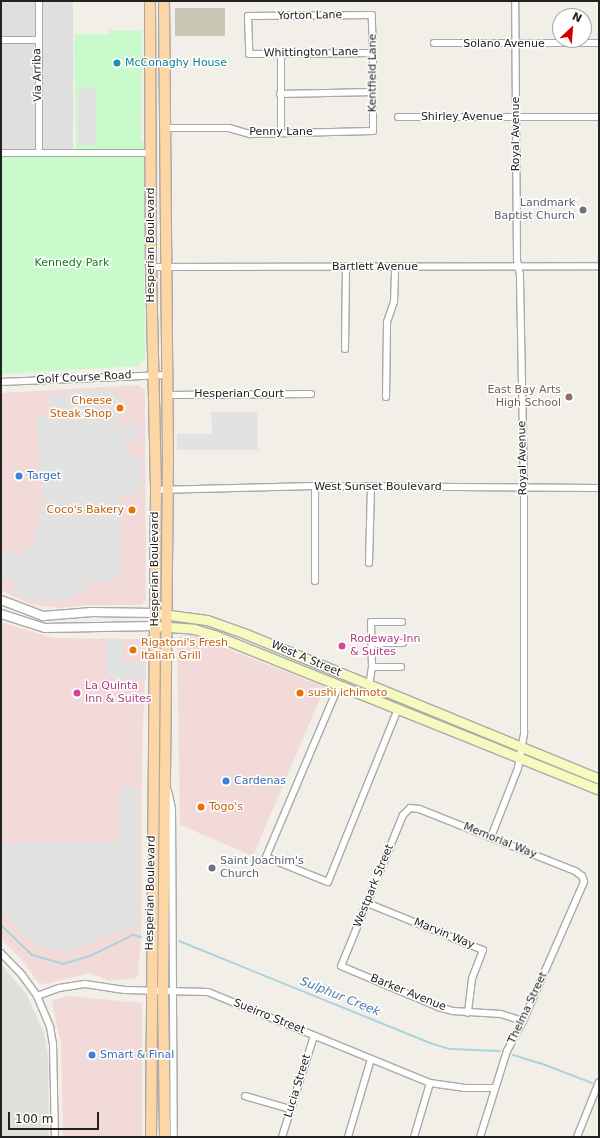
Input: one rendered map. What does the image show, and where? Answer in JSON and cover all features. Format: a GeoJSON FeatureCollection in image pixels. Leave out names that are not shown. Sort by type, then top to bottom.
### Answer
{"type":"FeatureCollection","features":[{"type":"Feature","properties":{"kind":"main road","name":"Hesperian Boulevard"},"geometry":{"type":"LineString","coordinates":[[150,1],[151,266],[156,490],[150,991],[151,1137]]}},
{"type":"Feature","properties":{"kind":"main road","name":"Hesperian Boulevard"},"geometry":{"type":"LineString","coordinates":[[164,1],[168,489],[168,627],[163,991],[165,1137]]}},
{"type":"Feature","properties":{"kind":"main road"},"geometry":{"type":"LineString","coordinates":[[151,76],[155,89],[165,97]]}},
{"type":"Feature","properties":{"kind":"main road","name":"West A Street"},"geometry":{"type":"LineString","coordinates":[[155,613],[207,620],[285,649],[348,678],[599,779]]}},
{"type":"Feature","properties":{"kind":"main road","name":"West A Street"},"geometry":{"type":"LineString","coordinates":[[155,626],[203,631],[599,790]]}},
{"type":"Feature","properties":{"kind":"main road"},"geometry":{"type":"LineString","coordinates":[[269,657],[285,649]]}},
{"type":"Feature","properties":{"kind":"main road"},"geometry":{"type":"LineString","coordinates":[[339,685],[348,678]]}},
{"type":"Feature","properties":{"kind":"street","name":"Via Arriba"},"geometry":{"type":"LineString","coordinates":[[38,1],[39,148]]}},
{"type":"Feature","properties":{"kind":"street","name":"Royal Avenue"},"geometry":{"type":"LineString","coordinates":[[491,837],[518,768],[524,733],[524,488],[518,266],[516,1]]}},
{"type":"Feature","properties":{"kind":"street","name":"Yorton Lane"},"geometry":{"type":"LineString","coordinates":[[249,54],[248,16],[372,15]]}},
{"type":"Feature","properties":{"kind":"street","name":"Kentfield Lane"},"geometry":{"type":"LineString","coordinates":[[372,15],[373,131]]}},
{"type":"Feature","properties":{"kind":"street"},"geometry":{"type":"LineString","coordinates":[[1,40],[38,40]]}},
{"type":"Feature","properties":{"kind":"street","name":"Solano Avenue"},"geometry":{"type":"LineString","coordinates":[[434,43],[599,43]]}},
{"type":"Feature","properties":{"kind":"street","name":"Whittington Lane"},"geometry":{"type":"LineString","coordinates":[[249,54],[373,53]]}},
{"type":"Feature","properties":{"kind":"street"},"geometry":{"type":"LineString","coordinates":[[281,54],[281,132]]}},
{"type":"Feature","properties":{"kind":"street"},"geometry":{"type":"LineString","coordinates":[[280,94],[373,92]]}},
{"type":"Feature","properties":{"kind":"street","name":"Shirley Avenue"},"geometry":{"type":"LineString","coordinates":[[398,117],[599,117]]}},
{"type":"Feature","properties":{"kind":"street","name":"Penny Lane"},"geometry":{"type":"LineString","coordinates":[[165,128],[229,128],[250,134],[281,132],[373,131]]}},
{"type":"Feature","properties":{"kind":"street"},"geometry":{"type":"LineString","coordinates":[[1,153],[151,153]]}},
{"type":"Feature","properties":{"kind":"street","name":"Bartlett Avenue"},"geometry":{"type":"LineString","coordinates":[[151,266],[599,266]]}},
{"type":"Feature","properties":{"kind":"street"},"geometry":{"type":"LineString","coordinates":[[386,397],[387,322],[394,302],[395,266]]}},
{"type":"Feature","properties":{"kind":"street"},"geometry":{"type":"LineString","coordinates":[[345,349],[346,267]]}},
{"type":"Feature","properties":{"kind":"street","name":"Golf Course Road"},"geometry":{"type":"LineString","coordinates":[[1,382],[154,374],[166,375]]}},
{"type":"Feature","properties":{"kind":"street","name":"Hesperian Court"},"geometry":{"type":"LineString","coordinates":[[167,395],[311,394]]}},
{"type":"Feature","properties":{"kind":"street"},"geometry":{"type":"LineString","coordinates":[[314,581],[315,486]]}},
{"type":"Feature","properties":{"kind":"street","name":"West Sunset Boulevard"},"geometry":{"type":"LineString","coordinates":[[156,490],[315,486],[599,488]]}},
{"type":"Feature","properties":{"kind":"street"},"geometry":{"type":"LineString","coordinates":[[369,563],[371,487]]}},
{"type":"Feature","properties":{"kind":"street","name":"West A Street"},"geometry":{"type":"LineString","coordinates":[[1,600],[43,616],[92,612],[155,613]]}},
{"type":"Feature","properties":{"kind":"street","name":"West A Street"},"geometry":{"type":"LineString","coordinates":[[1,614],[45,628],[155,626]]}},
{"type":"Feature","properties":{"kind":"street"},"geometry":{"type":"LineString","coordinates":[[369,686],[372,667],[371,622],[402,622]]}},
{"type":"Feature","properties":{"kind":"street"},"geometry":{"type":"LineString","coordinates":[[372,643],[402,642]]}},
{"type":"Feature","properties":{"kind":"street"},"geometry":{"type":"LineString","coordinates":[[372,667],[401,668]]}},
{"type":"Feature","properties":{"kind":"street"},"geometry":{"type":"LineString","coordinates":[[339,685],[266,857],[328,882],[398,709]]}},
{"type":"Feature","properties":{"kind":"street","name":"Hesperian Boulevard"},"geometry":{"type":"LineString","coordinates":[[166,783],[172,808],[171,925],[174,991],[174,1137]]}},
{"type":"Feature","properties":{"kind":"street","name":"Memorial Way"},"geometry":{"type":"LineString","coordinates":[[410,808],[419,809],[575,871],[582,876],[584,882]]}},
{"type":"Feature","properties":{"kind":"street","name":"Westpark Street"},"geometry":{"type":"LineString","coordinates":[[342,966],[403,815],[410,808]]}},
{"type":"Feature","properties":{"kind":"street","name":"Thelma Street"},"geometry":{"type":"LineString","coordinates":[[480,1137],[494,1088],[507,1051],[523,1021],[584,882]]}},
{"type":"Feature","properties":{"kind":"street","name":"Marvin Way"},"geometry":{"type":"LineString","coordinates":[[367,903],[483,950],[472,979],[468,1013]]}},
{"type":"Feature","properties":{"kind":"street"},"geometry":{"type":"LineString","coordinates":[[1,953],[22,975],[38,996],[47,1020],[53,1044],[55,1137]]}},
{"type":"Feature","properties":{"kind":"street","name":"Barker Avenue"},"geometry":{"type":"LineString","coordinates":[[342,966],[438,1007],[468,1013],[501,1014],[523,1021]]}},
{"type":"Feature","properties":{"kind":"street","name":"Sueirro Street"},"geometry":{"type":"LineString","coordinates":[[38,996],[59,988],[85,984],[150,991],[208,992],[430,1083],[464,1088],[494,1088]]}},
{"type":"Feature","properties":{"kind":"street","name":"Lucia Street"},"geometry":{"type":"LineString","coordinates":[[282,1137],[314,1036]]}},
{"type":"Feature","properties":{"kind":"street"},"geometry":{"type":"LineString","coordinates":[[348,1137],[371,1060]]}},
{"type":"Feature","properties":{"kind":"street"},"geometry":{"type":"LineString","coordinates":[[577,1137],[599,1082]]}},
{"type":"Feature","properties":{"kind":"street"},"geometry":{"type":"LineString","coordinates":[[414,1137],[430,1083]]}},
{"type":"Feature","properties":{"kind":"street"},"geometry":{"type":"LineString","coordinates":[[245,1096],[290,1109]]}},
{"type":"Feature","properties":{"kind":"shaded area"},"geometry":{"type":"Polygon","coordinates":[[[1,1],[73,1],[73,151],[1,151],[1,1]]]}},
{"type":"Feature","properties":{"kind":"shaded area"},"geometry":{"type":"Polygon","coordinates":[[[175,8],[225,8],[225,36],[175,36],[175,8]]]}},
{"type":"Feature","properties":{"kind":"shaded area"},"geometry":{"type":"Polygon","coordinates":[[[78,87],[96,87],[96,145],[78,145],[78,87]]]}},
{"type":"Feature","properties":{"kind":"shaded area"},"geometry":{"type":"Polygon","coordinates":[[[138,385],[145,390],[146,600],[141,605],[90,605],[58,608],[29,604],[1,590],[1,393],[138,385]]]}},
{"type":"Feature","properties":{"kind":"shaded area"},"geometry":{"type":"Polygon","coordinates":[[[107,389],[107,393],[114,392],[115,397],[120,398],[121,422],[115,422],[116,426],[122,429],[122,424],[135,423],[135,428],[141,427],[141,435],[136,436],[137,440],[129,441],[129,436],[125,438],[127,459],[130,459],[130,454],[137,454],[137,459],[142,459],[142,489],[137,489],[137,496],[121,496],[121,491],[117,491],[116,496],[116,500],[121,500],[121,521],[116,522],[121,524],[121,532],[115,535],[120,536],[120,577],[115,577],[115,582],[86,582],[86,578],[82,577],[80,582],[85,582],[85,594],[73,595],[73,600],[50,601],[49,596],[48,601],[34,601],[33,595],[30,600],[14,592],[18,585],[3,578],[1,553],[16,552],[16,556],[20,556],[32,544],[43,506],[44,490],[40,470],[36,416],[53,415],[53,412],[48,413],[48,398],[53,397],[53,393],[107,389]]]}},
{"type":"Feature","properties":{"kind":"shaded area"},"geometry":{"type":"Polygon","coordinates":[[[211,412],[257,412],[258,450],[177,450],[177,434],[212,434],[211,412]]]}},
{"type":"Feature","properties":{"kind":"shaded area"},"geometry":{"type":"Polygon","coordinates":[[[1,622],[53,638],[143,639],[146,642],[142,756],[141,936],[138,975],[135,978],[110,981],[90,973],[45,984],[39,983],[22,960],[1,939],[1,622]]]}},
{"type":"Feature","properties":{"kind":"shaded area"},"geometry":{"type":"Polygon","coordinates":[[[190,634],[325,687],[253,856],[180,825],[177,639],[181,636],[190,634]]]}},
{"type":"Feature","properties":{"kind":"shaded area"},"geometry":{"type":"Polygon","coordinates":[[[123,639],[123,661],[146,662],[146,680],[107,678],[106,640],[123,639]]]}},
{"type":"Feature","properties":{"kind":"shaded area"},"geometry":{"type":"Polygon","coordinates":[[[119,787],[139,788],[137,925],[65,953],[36,945],[1,913],[1,843],[119,843],[119,787]]]}},
{"type":"Feature","properties":{"kind":"shaded area"},"geometry":{"type":"Polygon","coordinates":[[[1,964],[27,995],[44,1033],[48,1057],[49,1137],[1,1137],[1,964]]]}},
{"type":"Feature","properties":{"kind":"shaded area"},"geometry":{"type":"Polygon","coordinates":[[[69,996],[142,1003],[142,1137],[63,1137],[61,1042],[52,1005],[54,1000],[69,996]]]}},
{"type":"Feature","properties":{"kind":"green space","name":"Kennedy Park"},"geometry":{"type":"Polygon","coordinates":[[[109,30],[142,31],[141,141],[144,143],[145,358],[138,366],[1,374],[1,151],[76,150],[74,34],[109,34],[109,30]]]}},
{"type":"Feature","properties":{"kind":"waterway","name":"Sulphur Creek"},"geometry":{"type":"LineString","coordinates":[[1,925],[32,955],[63,964],[92,955],[133,935],[141,937]]}},
{"type":"Feature","properties":{"kind":"waterway","name":"Sulphur Creek"},"geometry":{"type":"LineString","coordinates":[[179,941],[430,1043],[450,1049],[500,1051]]}},
{"type":"Feature","properties":{"kind":"waterway","name":"Sulphur Creek"},"geometry":{"type":"LineString","coordinates":[[513,1055],[540,1063],[592,1083]]}},
{"type":"Feature","properties":{"kind":"place","name":"McConaghy House"},"geometry":{"type":"Point","coordinates":[117,63]}},
{"type":"Feature","properties":{"kind":"place","name":"Landmark Baptist Church"},"geometry":{"type":"Point","coordinates":[583,210]}},
{"type":"Feature","properties":{"kind":"place","name":"East Bay Arts High School"},"geometry":{"type":"Point","coordinates":[569,397]}},
{"type":"Feature","properties":{"kind":"place","name":"Cheese Steak Shop"},"geometry":{"type":"Point","coordinates":[120,408]}},
{"type":"Feature","properties":{"kind":"place","name":"Target"},"geometry":{"type":"Point","coordinates":[19,476]}},
{"type":"Feature","properties":{"kind":"place","name":"Coco's Bakery"},"geometry":{"type":"Point","coordinates":[132,510]}},
{"type":"Feature","properties":{"kind":"place","name":"Rodeway Inn & Suites"},"geometry":{"type":"Point","coordinates":[342,646]}},
{"type":"Feature","properties":{"kind":"place","name":"Rigatoni's Fresh Italian Grill"},"geometry":{"type":"Point","coordinates":[133,650]}},
{"type":"Feature","properties":{"kind":"place","name":"La Quinta Inn & Suites"},"geometry":{"type":"Point","coordinates":[77,693]}},
{"type":"Feature","properties":{"kind":"place","name":"sushi ichimoto"},"geometry":{"type":"Point","coordinates":[300,693]}},
{"type":"Feature","properties":{"kind":"place","name":"Cardenas"},"geometry":{"type":"Point","coordinates":[226,781]}},
{"type":"Feature","properties":{"kind":"place","name":"Togo's"},"geometry":{"type":"Point","coordinates":[201,807]}},
{"type":"Feature","properties":{"kind":"place","name":"Saint Joachim's Church"},"geometry":{"type":"Point","coordinates":[212,868]}},
{"type":"Feature","properties":{"kind":"place","name":"Smart & Final"},"geometry":{"type":"Point","coordinates":[92,1055]}}]}
